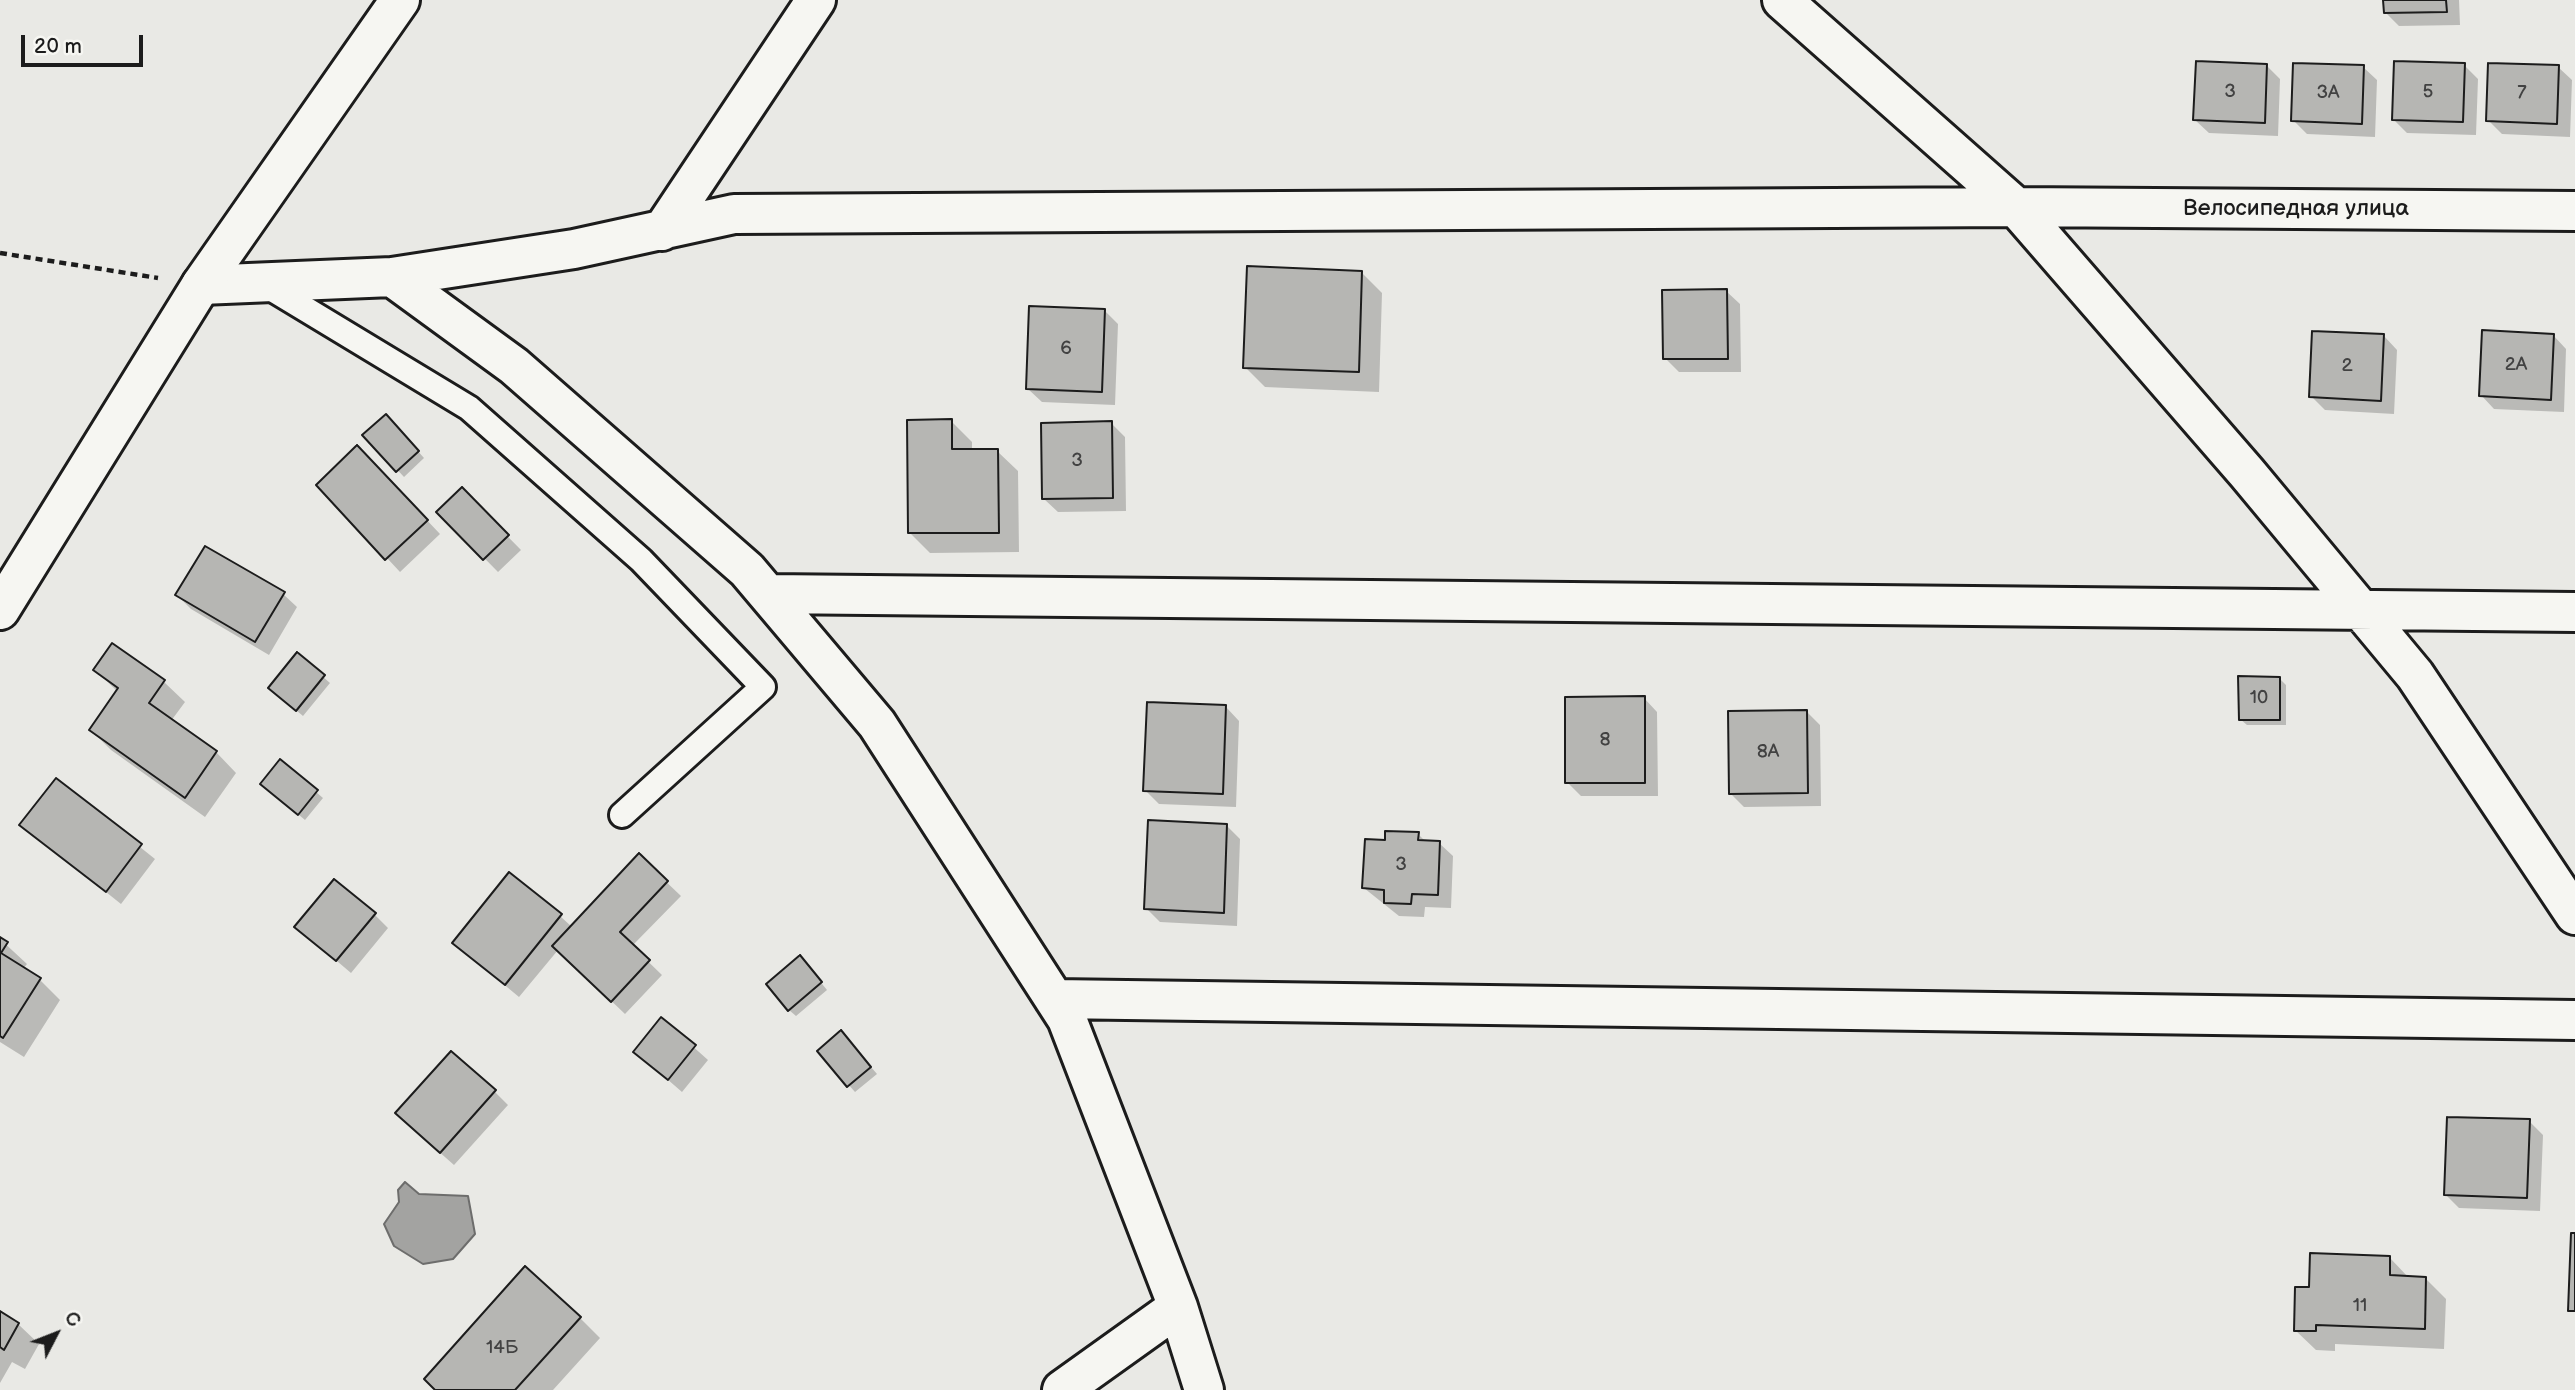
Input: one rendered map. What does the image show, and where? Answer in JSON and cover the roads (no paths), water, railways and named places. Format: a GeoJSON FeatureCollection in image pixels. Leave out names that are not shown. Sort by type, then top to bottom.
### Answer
{"type":"FeatureCollection","features":[{"type":"Feature","properties":{"kind":"street"},"geometry":{"type":"LineString","coordinates":[[0,610],[201,285],[400,0]]}},
{"type":"Feature","properties":{"kind":"street"},"geometry":{"type":"LineString","coordinates":[[662,230],[816,0]]}},
{"type":"Feature","properties":{"kind":"street"},"geometry":{"type":"LineString","coordinates":[[1782,0],[2016,207],[2247,473],[2415,675],[2575,915]]}},
{"type":"Feature","properties":{"kind":"street","name":"Велосипедная улица"},"geometry":{"type":"LineString","coordinates":[[201,285],[392,276],[574,249],[734,214],[2016,207],[2575,211]]}},
{"type":"Feature","properties":{"kind":"street"},"geometry":{"type":"LineString","coordinates":[[392,276],[514,366],[747,570],[877,724],[1068,1019],[1178,1307],[1204,1390]]}},
{"type":"Feature","properties":{"kind":"street"},"geometry":{"type":"LineString","coordinates":[[768,594],[2575,612]]}},
{"type":"Feature","properties":{"kind":"street"},"geometry":{"type":"LineString","coordinates":[[1054,999],[2575,1020]]}},
{"type":"Feature","properties":{"kind":"street"},"geometry":{"type":"LineString","coordinates":[[1062,1390],[1178,1307]]}},
{"type":"Feature","properties":{"kind":"lane"},"geometry":{"type":"LineString","coordinates":[[264,284],[469,408],[641,560],[763,687],[622,815]]}}]}
